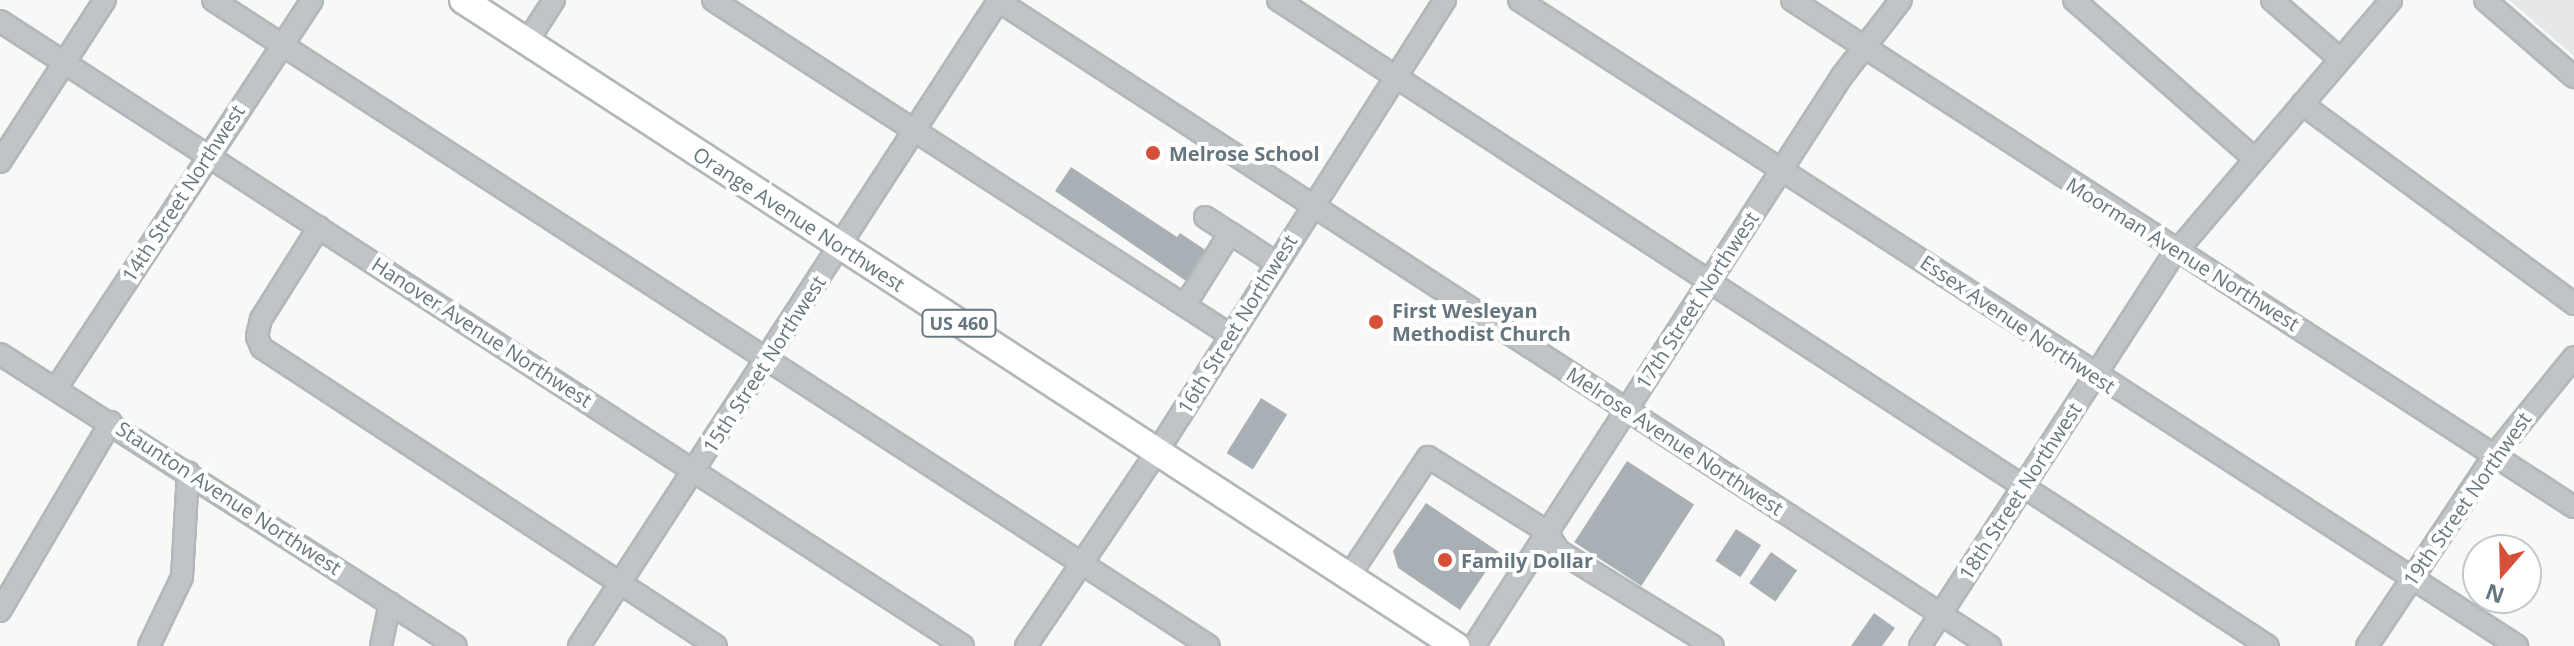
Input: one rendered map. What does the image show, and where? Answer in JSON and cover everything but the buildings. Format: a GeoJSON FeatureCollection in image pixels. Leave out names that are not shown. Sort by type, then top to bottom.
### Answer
{"type":"FeatureCollection","features":[{"type":"Feature","properties":{"kind":"main road","name":"Orange Avenue Northwest"},"geometry":{"type":"LineString","coordinates":[[463,0],[1456,646]]}},
{"type":"Feature","properties":{"kind":"street"},"geometry":{"type":"LineString","coordinates":[[0,162],[105,0]]}},
{"type":"Feature","properties":{"kind":"street"},"geometry":{"type":"LineString","coordinates":[[213,0],[1209,646]]}},
{"type":"Feature","properties":{"kind":"street","name":"14th Street Northwest"},"geometry":{"type":"LineString","coordinates":[[57,387],[312,0]]}},
{"type":"Feature","properties":{"kind":"street"},"geometry":{"type":"LineString","coordinates":[[527,42],[554,0]]}},
{"type":"Feature","properties":{"kind":"street"},"geometry":{"type":"LineString","coordinates":[[713,0],[1230,335]]}},
{"type":"Feature","properties":{"kind":"street","name":"15th Street Northwest"},"geometry":{"type":"LineString","coordinates":[[579,646],[998,0]]}},
{"type":"Feature","properties":{"kind":"street","name":"Melrose Avenue Northwest"},"geometry":{"type":"LineString","coordinates":[[998,0],[1990,646]]}},
{"type":"Feature","properties":{"kind":"street"},"geometry":{"type":"LineString","coordinates":[[1278,0],[2268,646]]}},
{"type":"Feature","properties":{"kind":"street","name":"16th Street Northwest"},"geometry":{"type":"LineString","coordinates":[[1026,646],[1157,452],[1445,0]]}},
{"type":"Feature","properties":{"kind":"street","name":"Essex Avenue Northwest"},"geometry":{"type":"LineString","coordinates":[[1519,0],[2517,646]]}},
{"type":"Feature","properties":{"kind":"street","name":"Moorman Avenue Northwest"},"geometry":{"type":"LineString","coordinates":[[1792,0],[2574,507]]}},
{"type":"Feature","properties":{"kind":"street","name":"17th Street Northwest"},"geometry":{"type":"LineString","coordinates":[[1474,646],[1862,47],[1901,0]]}},
{"type":"Feature","properties":{"kind":"street"},"geometry":{"type":"LineString","coordinates":[[2074,0],[2254,158]]}},
{"type":"Feature","properties":{"kind":"street"},"geometry":{"type":"LineString","coordinates":[[2272,0],[2340,59]]}},
{"type":"Feature","properties":{"kind":"street","name":"18th Street Northwest"},"geometry":{"type":"LineString","coordinates":[[1920,646],[2177,250],[2391,0]]}},
{"type":"Feature","properties":{"kind":"street"},"geometry":{"type":"LineString","coordinates":[[2485,0],[2574,77]]}},
{"type":"Feature","properties":{"kind":"street","name":"Hanover Avenue Northwest"},"geometry":{"type":"LineString","coordinates":[[0,21],[66,59],[963,646]]}},
{"type":"Feature","properties":{"kind":"street"},"geometry":{"type":"LineString","coordinates":[[2302,104],[2574,304]]}},
{"type":"Feature","properties":{"kind":"street"},"geometry":{"type":"LineString","coordinates":[[1205,217],[1276,263]]}},
{"type":"Feature","properties":{"kind":"street"},"geometry":{"type":"LineString","coordinates":[[319,227],[261,319],[257,337],[262,348],[716,646]]}},
{"type":"Feature","properties":{"kind":"street"},"geometry":{"type":"LineString","coordinates":[[1190,297],[1230,233]]}},
{"type":"Feature","properties":{"kind":"street","name":"Staunton Avenue Northwest"},"geometry":{"type":"LineString","coordinates":[[0,354],[57,387],[456,646]]}},
{"type":"Feature","properties":{"kind":"street","name":"19th Street Northwest"},"geometry":{"type":"LineString","coordinates":[[2367,646],[2495,454],[2574,357]]}},
{"type":"Feature","properties":{"kind":"street"},"geometry":{"type":"LineString","coordinates":[[0,611],[111,422]]}},
{"type":"Feature","properties":{"kind":"street"},"geometry":{"type":"LineString","coordinates":[[1349,576],[1428,457],[1546,531],[1559,551],[1713,646]]}},
{"type":"Feature","properties":{"kind":"street"},"geometry":{"type":"LineString","coordinates":[[149,646],[182,577],[188,472]]}},
{"type":"Feature","properties":{"kind":"street"},"geometry":{"type":"LineString","coordinates":[[381,646],[390,603]]}},
{"type":"Feature","properties":{"kind":"shaded area"},"geometry":{"type":"Polygon","coordinates":[[[2509,0],[2574,0],[2574,56],[2509,0]]]}},
{"type":"Feature","properties":{"kind":"place","name":"Melrose School"},"geometry":{"type":"Point","coordinates":[1153,153]}},
{"type":"Feature","properties":{"kind":"place","name":"First Wesleyan Methodist Church"},"geometry":{"type":"Point","coordinates":[1376,322]}},
{"type":"Feature","properties":{"kind":"place","name":"Family Dollar"},"geometry":{"type":"Point","coordinates":[1445,560]}}]}
